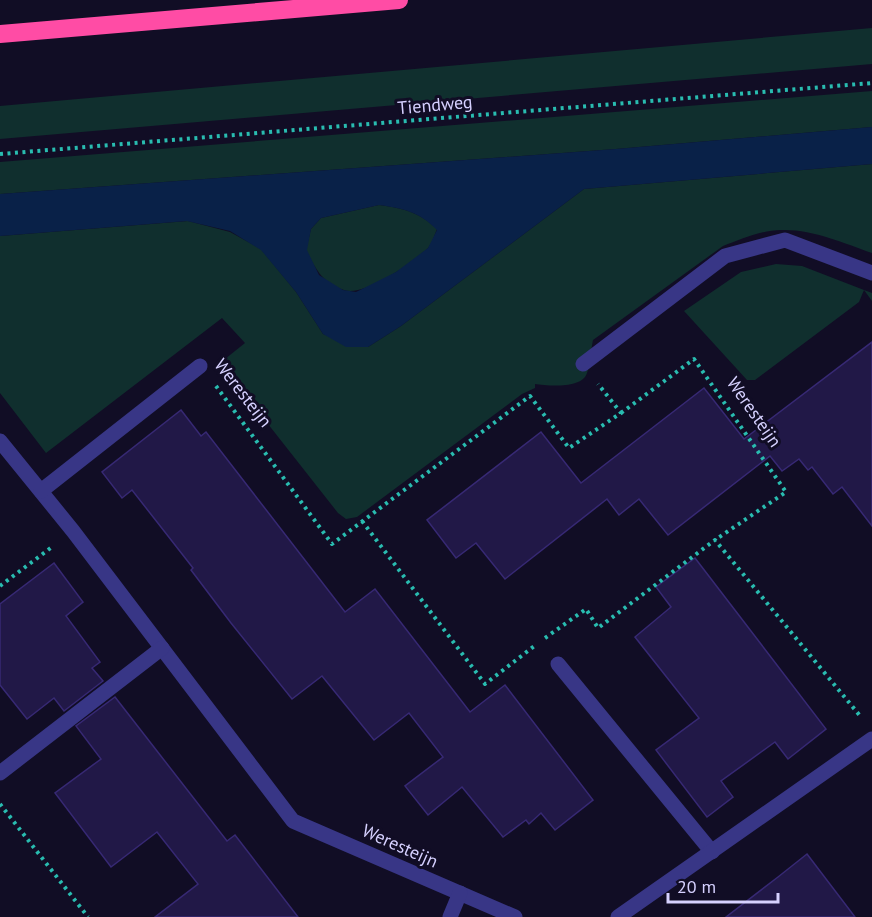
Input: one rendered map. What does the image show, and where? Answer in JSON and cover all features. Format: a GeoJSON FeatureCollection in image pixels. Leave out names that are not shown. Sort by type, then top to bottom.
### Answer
{"type":"FeatureCollection","features":[{"type":"Feature","properties":{"kind":"highway"},"geometry":{"type":"LineString","coordinates":[[0,34],[399,0]]}},
{"type":"Feature","properties":{"kind":"street"},"geometry":{"type":"LineString","coordinates":[[583,364],[724,256],[785,240],[872,273]]}},
{"type":"Feature","properties":{"kind":"street","name":"Weresteijn"},"geometry":{"type":"LineString","coordinates":[[41,490],[200,366]]}},
{"type":"Feature","properties":{"kind":"street","name":"Weresteijn"},"geometry":{"type":"LineString","coordinates":[[0,441],[73,531],[293,820],[515,917]]}},
{"type":"Feature","properties":{"kind":"street"},"geometry":{"type":"LineString","coordinates":[[0,773],[162,648]]}},
{"type":"Feature","properties":{"kind":"street"},"geometry":{"type":"LineString","coordinates":[[558,664],[711,852]]}},
{"type":"Feature","properties":{"kind":"street"},"geometry":{"type":"LineString","coordinates":[[618,917],[872,739]]}},
{"type":"Feature","properties":{"kind":"street"},"geometry":{"type":"LineString","coordinates":[[450,917],[460,893]]}},
{"type":"Feature","properties":{"kind":"path","name":"Tiendweg"},"geometry":{"type":"LineString","coordinates":[[0,154],[872,83]]}},
{"type":"Feature","properties":{"kind":"path","name":"Weresteijn"},"geometry":{"type":"LineString","coordinates":[[200,366],[332,544],[362,521],[530,396],[569,448],[694,359],[786,492],[715,540],[598,628],[586,609],[485,684],[362,521]]}},
{"type":"Feature","properties":{"kind":"path"},"geometry":{"type":"LineString","coordinates":[[583,364],[621,413]]}},
{"type":"Feature","properties":{"kind":"path"},"geometry":{"type":"LineString","coordinates":[[0,586],[73,531]]}},
{"type":"Feature","properties":{"kind":"path"},"geometry":{"type":"LineString","coordinates":[[715,540],[864,720]]}},
{"type":"Feature","properties":{"kind":"path"},"geometry":{"type":"LineString","coordinates":[[0,804],[88,917]]}},
{"type":"Feature","properties":{"kind":"green space"},"geometry":{"type":"Polygon","coordinates":[[[872,28],[872,64],[0,139],[0,106],[872,28]]]}},
{"type":"Feature","properties":{"kind":"green space"},"geometry":{"type":"Polygon","coordinates":[[[872,91],[872,127],[616,149],[0,194],[0,162],[872,91]]]}},
{"type":"Feature","properties":{"kind":"green space"},"geometry":{"type":"Polygon","coordinates":[[[872,164],[872,253],[828,237],[793,230],[752,235],[723,246],[593,340],[587,373],[579,382],[564,385],[535,384],[535,388],[522,394],[357,517],[346,519],[338,513],[220,363],[245,343],[222,318],[46,453],[0,393],[0,236],[188,221],[230,232],[261,249],[296,292],[323,334],[368,347],[401,326],[584,189],[872,164]]]}},
{"type":"Feature","properties":{"kind":"green space"},"geometry":{"type":"Polygon","coordinates":[[[379,205],[410,212],[430,223],[437,229],[431,243],[410,263],[363,289],[344,290],[330,284],[320,275],[306,250],[311,229],[321,218],[379,205]]]}},
{"type":"Feature","properties":{"kind":"green space"},"geometry":{"type":"Polygon","coordinates":[[[776,264],[802,266],[864,290],[859,302],[755,380],[747,380],[684,311],[741,272],[776,264]]]}},
{"type":"Feature","properties":{"kind":"green space"},"geometry":{"type":"Polygon","coordinates":[[[864,290],[872,293],[872,301],[864,290]]]}},
{"type":"Feature","properties":{"kind":"water"},"geometry":{"type":"Polygon","coordinates":[[[872,127],[872,164],[584,189],[401,326],[368,347],[346,347],[323,334],[296,292],[261,250],[230,231],[187,221],[0,236],[0,194],[616,149],[872,127]],[[379,205],[321,218],[311,229],[307,250],[319,275],[343,290],[356,292],[396,272],[428,248],[437,230],[417,215],[403,209],[379,205]]]}},
{"type":"Feature","properties":{"kind":"building"},"geometry":{"type":"Polygon","coordinates":[[[872,342],[872,526],[842,487],[833,494],[812,467],[808,470],[799,459],[782,471],[770,456],[668,535],[639,499],[619,515],[607,499],[505,579],[476,543],[456,558],[427,520],[541,432],[581,483],[704,388],[744,439],[872,342]]]}},
{"type":"Feature","properties":{"kind":"building"},"geometry":{"type":"Polygon","coordinates":[[[181,410],[201,436],[206,432],[345,612],[375,589],[470,712],[505,685],[593,800],[555,830],[541,813],[529,824],[526,820],[503,837],[462,787],[428,815],[405,786],[443,757],[409,713],[374,740],[322,676],[292,699],[231,623],[191,570],[193,568],[132,490],[122,498],[102,472],[181,410]]]}},
{"type":"Feature","properties":{"kind":"building"},"geometry":{"type":"Polygon","coordinates":[[[695,558],[826,729],[788,759],[775,742],[721,781],[733,797],[707,817],[656,750],[699,718],[635,637],[671,607],[656,587],[695,558]]]}},
{"type":"Feature","properties":{"kind":"building"},"geometry":{"type":"Polygon","coordinates":[[[54,563],[83,602],[66,616],[100,662],[92,668],[103,681],[64,711],[54,698],[27,719],[0,685],[0,604],[54,563]]]}},
{"type":"Feature","properties":{"kind":"building"},"geometry":{"type":"Polygon","coordinates":[[[115,697],[227,841],[235,835],[298,917],[155,917],[198,884],[157,832],[111,867],[55,793],[101,759],[76,726],[115,697]]]}},
{"type":"Feature","properties":{"kind":"building"},"geometry":{"type":"Polygon","coordinates":[[[807,854],[855,917],[726,917],[778,877],[807,854]]]}}]}
